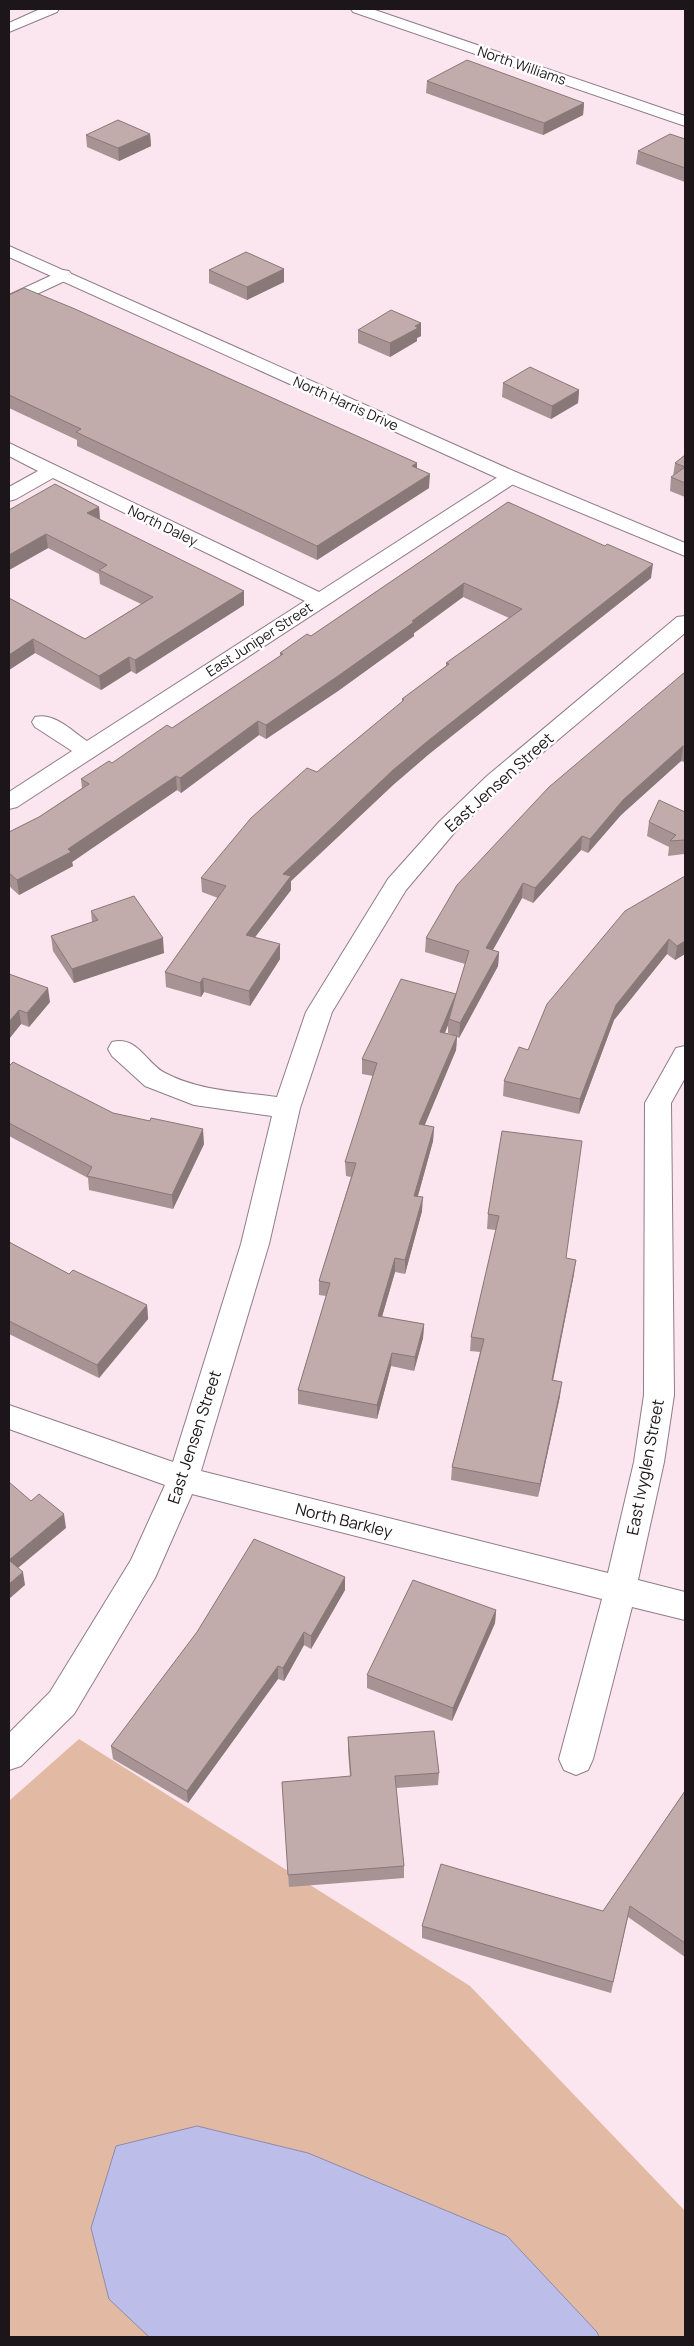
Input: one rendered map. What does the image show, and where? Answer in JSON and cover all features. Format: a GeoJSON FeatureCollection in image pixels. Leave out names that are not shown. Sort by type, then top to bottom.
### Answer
{"type":"FeatureCollection","features":[{"type":"Feature","properties":{"kind":"street"},"geometry":{"type":"LineString","coordinates":[[9,28],[52,9]]}},
{"type":"Feature","properties":{"kind":"street","name":"North Williams"},"geometry":{"type":"LineString","coordinates":[[358,9],[685,121]]}},
{"type":"Feature","properties":{"kind":"street","name":"North Harris Drive"},"geometry":{"type":"LineString","coordinates":[[9,251],[510,477],[685,550]]}},
{"type":"Feature","properties":{"kind":"street"},"geometry":{"type":"LineString","coordinates":[[9,302],[63,275]]}},
{"type":"Feature","properties":{"kind":"street","name":"North Daley"},"geometry":{"type":"LineString","coordinates":[[9,449],[319,600]]}},
{"type":"Feature","properties":{"kind":"street"},"geometry":{"type":"LineString","coordinates":[[9,495],[52,471]]}},
{"type":"Feature","properties":{"kind":"street","name":"East Juniper Street"},"geometry":{"type":"LineString","coordinates":[[9,802],[510,477]]}},
{"type":"Feature","properties":{"kind":"street","name":"East Jensen Street"},"geometry":{"type":"LineString","coordinates":[[9,1755],[62,1703],[144,1568],[183,1479],[255,1244],[287,1108],[319,1012],[397,885],[448,827],[495,782],[685,622]]}},
{"type":"Feature","properties":{"kind":"street"},"geometry":{"type":"LineString","coordinates":[[43,722],[87,751]]}},
{"type":"Feature","properties":{"kind":"street"},"geometry":{"type":"LineString","coordinates":[[121,1049],[154,1079],[194,1095],[287,1108]]}},
{"type":"Feature","properties":{"kind":"street","name":"East Ivyglen Street"},"geometry":{"type":"LineString","coordinates":[[576,1759],[620,1590],[649,1462],[659,1395],[658,1103],[685,1055]]}},
{"type":"Feature","properties":{"kind":"street","name":"North Barkley"},"geometry":{"type":"LineString","coordinates":[[9,1417],[183,1479],[685,1606]]}},
{"type":"Feature","properties":{"kind":"shaded area"},"geometry":{"type":"Polygon","coordinates":[[[79,1739],[470,1986],[685,2211],[685,2337],[9,2337],[9,1801],[79,1739]]]}},
{"type":"Feature","properties":{"kind":"water"},"geometry":{"type":"Polygon","coordinates":[[[197,2126],[308,2153],[507,2236],[597,2332],[599,2337],[149,2337],[109,2299],[91,2228],[116,2146],[197,2126]]]}},
{"type":"Feature","properties":{"kind":"building"},"geometry":{"type":"Polygon","coordinates":[[[467,60],[584,103],[544,123],[427,81],[467,60]]]}},
{"type":"Feature","properties":{"kind":"building"},"geometry":{"type":"Polygon","coordinates":[[[118,120],[150,134],[118,148],[86,135],[118,120]]]}},
{"type":"Feature","properties":{"kind":"building"},"geometry":{"type":"Polygon","coordinates":[[[670,134],[685,139],[685,168],[638,151],[670,134]]]}},
{"type":"Feature","properties":{"kind":"building"},"geometry":{"type":"Polygon","coordinates":[[[246,252],[284,269],[247,287],[209,270],[246,252]]]}},
{"type":"Feature","properties":{"kind":"building"},"geometry":{"type":"Polygon","coordinates":[[[24,288],[75,309],[417,463],[412,466],[430,474],[317,546],[76,432],[81,429],[9,395],[9,295],[24,288]]]}},
{"type":"Feature","properties":{"kind":"building"},"geometry":{"type":"Polygon","coordinates":[[[391,310],[421,323],[415,326],[418,328],[390,343],[358,330],[391,310]]]}},
{"type":"Feature","properties":{"kind":"building"},"geometry":{"type":"Polygon","coordinates":[[[530,367],[579,390],[552,406],[503,383],[530,367]]]}},
{"type":"Feature","properties":{"kind":"building"},"geometry":{"type":"Polygon","coordinates":[[[685,455],[685,467],[675,463],[685,455]]]}},
{"type":"Feature","properties":{"kind":"building"},"geometry":{"type":"Polygon","coordinates":[[[685,467],[685,483],[671,477],[685,467]]]}},
{"type":"Feature","properties":{"kind":"building"},"geometry":{"type":"Polygon","coordinates":[[[55,484],[99,507],[87,513],[244,591],[135,660],[129,657],[99,676],[33,639],[9,655],[9,598],[85,639],[153,597],[99,570],[107,565],[46,534],[9,555],[9,510],[55,484]]]}},
{"type":"Feature","properties":{"kind":"building"},"geometry":{"type":"Polygon","coordinates":[[[508,502],[605,546],[607,544],[653,564],[393,770],[283,874],[291,876],[246,935],[280,944],[249,991],[203,978],[200,983],[165,972],[226,886],[201,878],[251,818],[307,768],[317,772],[404,700],[402,699],[449,664],[446,663],[522,609],[464,583],[412,621],[414,622],[338,676],[266,725],[258,721],[180,778],[176,776],[68,849],[71,852],[17,880],[9,873],[9,832],[39,817],[89,784],[81,779],[109,761],[112,763],[167,725],[172,728],[283,654],[280,653],[307,634],[311,636],[508,502]]]}},
{"type":"Feature","properties":{"kind":"building"},"geometry":{"type":"Polygon","coordinates":[[[685,672],[685,747],[683,746],[623,800],[590,839],[582,836],[535,888],[523,883],[486,948],[499,952],[460,1023],[449,1019],[469,951],[426,938],[457,885],[549,787],[685,672]]]}},
{"type":"Feature","properties":{"kind":"building"},"geometry":{"type":"Polygon","coordinates":[[[659,800],[685,812],[685,840],[670,841],[676,835],[649,822],[659,800]]]}},
{"type":"Feature","properties":{"kind":"building"},"geometry":{"type":"Polygon","coordinates":[[[685,876],[685,941],[677,946],[669,939],[616,1005],[580,1099],[504,1081],[519,1047],[528,1050],[547,1004],[625,911],[685,876]]]}},
{"type":"Feature","properties":{"kind":"building"},"geometry":{"type":"Polygon","coordinates":[[[134,896],[163,938],[72,969],[51,936],[98,920],[91,911],[134,896]]]}},
{"type":"Feature","properties":{"kind":"building"},"geometry":{"type":"Polygon","coordinates":[[[9,974],[48,988],[27,1013],[19,1010],[9,1022],[9,974]]]}},
{"type":"Feature","properties":{"kind":"building"},"geometry":{"type":"Polygon","coordinates":[[[401,979],[456,994],[440,1032],[457,1036],[419,1124],[434,1127],[414,1196],[423,1197],[405,1260],[395,1258],[378,1316],[424,1324],[415,1357],[392,1353],[377,1405],[298,1390],[330,1283],[319,1281],[356,1163],[345,1162],[377,1063],[362,1059],[401,979]]]}},
{"type":"Feature","properties":{"kind":"building"},"geometry":{"type":"Polygon","coordinates":[[[13,1062],[113,1113],[150,1121],[151,1118],[203,1129],[172,1195],[87,1176],[92,1167],[9,1123],[9,1066],[13,1062]]]}},
{"type":"Feature","properties":{"kind":"building"},"geometry":{"type":"Polygon","coordinates":[[[502,1131],[582,1141],[566,1258],[576,1260],[552,1380],[562,1382],[540,1484],[452,1467],[484,1339],[471,1337],[499,1216],[488,1214],[502,1131]]]}},
{"type":"Feature","properties":{"kind":"building"},"geometry":{"type":"Polygon","coordinates":[[[9,1242],[69,1274],[73,1270],[147,1305],[97,1365],[9,1321],[9,1242]]]}},
{"type":"Feature","properties":{"kind":"building"},"geometry":{"type":"Polygon","coordinates":[[[9,1482],[31,1501],[39,1494],[64,1514],[9,1560],[9,1482]]]}},
{"type":"Feature","properties":{"kind":"building"},"geometry":{"type":"Polygon","coordinates":[[[254,1539],[345,1577],[311,1636],[304,1632],[283,1668],[278,1666],[187,1791],[111,1746],[197,1632],[254,1539]]]}},
{"type":"Feature","properties":{"kind":"building"},"geometry":{"type":"Polygon","coordinates":[[[9,1560],[23,1572],[9,1584],[9,1560]]]}},
{"type":"Feature","properties":{"kind":"building"},"geometry":{"type":"Polygon","coordinates":[[[413,1580],[496,1610],[453,1708],[367,1675],[413,1580]]]}},
{"type":"Feature","properties":{"kind":"building"},"geometry":{"type":"Polygon","coordinates":[[[434,1731],[439,1773],[395,1776],[404,1866],[288,1875],[282,1782],[351,1776],[348,1737],[434,1731]]]}},
{"type":"Feature","properties":{"kind":"building"},"geometry":{"type":"Polygon","coordinates":[[[685,1791],[685,1943],[630,1906],[613,1982],[422,1926],[441,1864],[603,1911],[685,1791]]]}}]}
